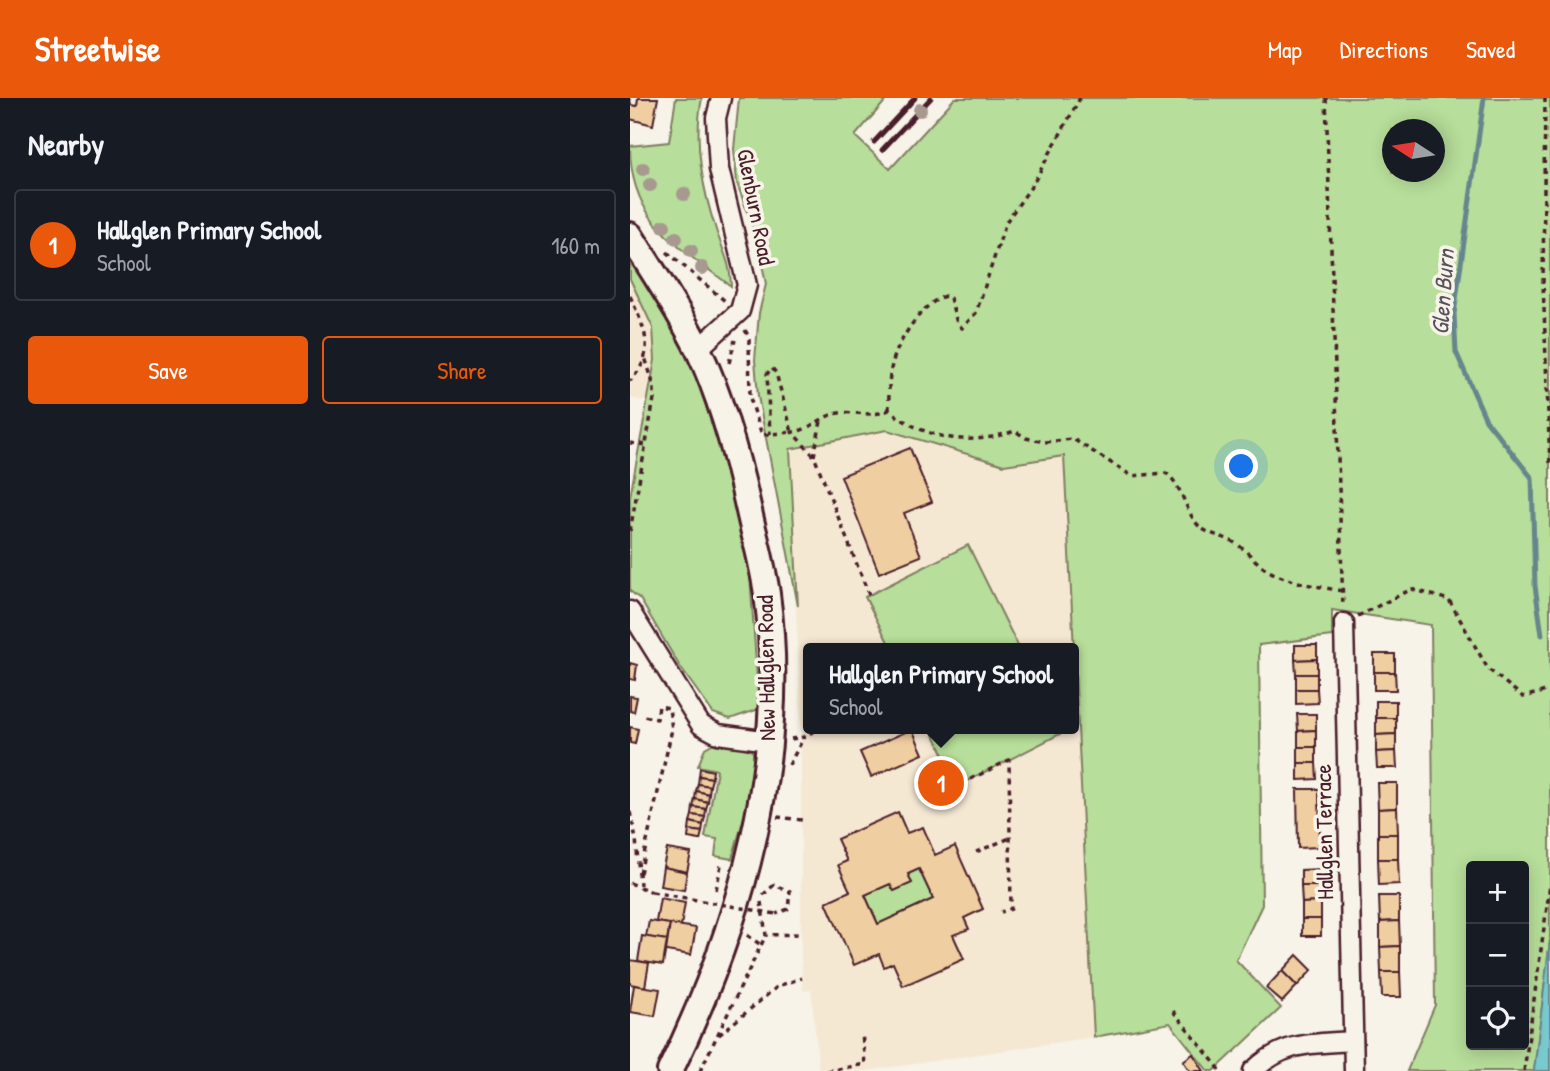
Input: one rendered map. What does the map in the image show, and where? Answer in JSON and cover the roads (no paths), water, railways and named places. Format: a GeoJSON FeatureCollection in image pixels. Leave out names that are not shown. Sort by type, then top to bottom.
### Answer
{"type":"FeatureCollection","features":[{"type":"Feature","properties":{"kind":"street","name":"Glenburn Road"},"geometry":{"type":"LineString","coordinates":[[698,349],[742,320],[747,285],[719,169],[716,118],[721,98]]}},
{"type":"Feature","properties":{"kind":"street","name":"New Hallglen Road"},"geometry":{"type":"LineString","coordinates":[[630,235],[698,349],[736,454],[767,594],[777,740],[730,931],[702,1005],[670,1071]]}},
{"type":"Feature","properties":{"kind":"street"},"geometry":{"type":"LineString","coordinates":[[630,611],[701,724],[718,734],[777,740]]}},
{"type":"Feature","properties":{"kind":"street","name":"Hallglen Terrace"},"geometry":{"type":"LineString","coordinates":[[1344,623],[1354,1071]]}},
{"type":"Feature","properties":{"kind":"street"},"geometry":{"type":"LineString","coordinates":[[1252,1071],[1265,1059],[1287,1047],[1353,1041]]}},
{"type":"Feature","properties":{"kind":"water"},"geometry":{"type":"Polygon","coordinates":[[[1550,940],[1550,1071],[1534,1071],[1550,940]]]}},
{"type":"Feature","properties":{"kind":"waterway","name":"Glen Burn"},"geometry":{"type":"LineString","coordinates":[[1484,98],[1454,314],[1456,352],[1486,420],[1532,478],[1535,586],[1542,635]]}},
{"type":"Feature","properties":{"kind":"railway"},"geometry":{"type":"LineString","coordinates":[[874,142],[915,98]]}},
{"type":"Feature","properties":{"kind":"railway"},"geometry":{"type":"LineString","coordinates":[[882,150],[931,98]]}},
{"type":"Feature","properties":{"kind":"place","name":"Hallglen Primary School"},"geometry":{"type":"Point","coordinates":[941,783]}}]}
